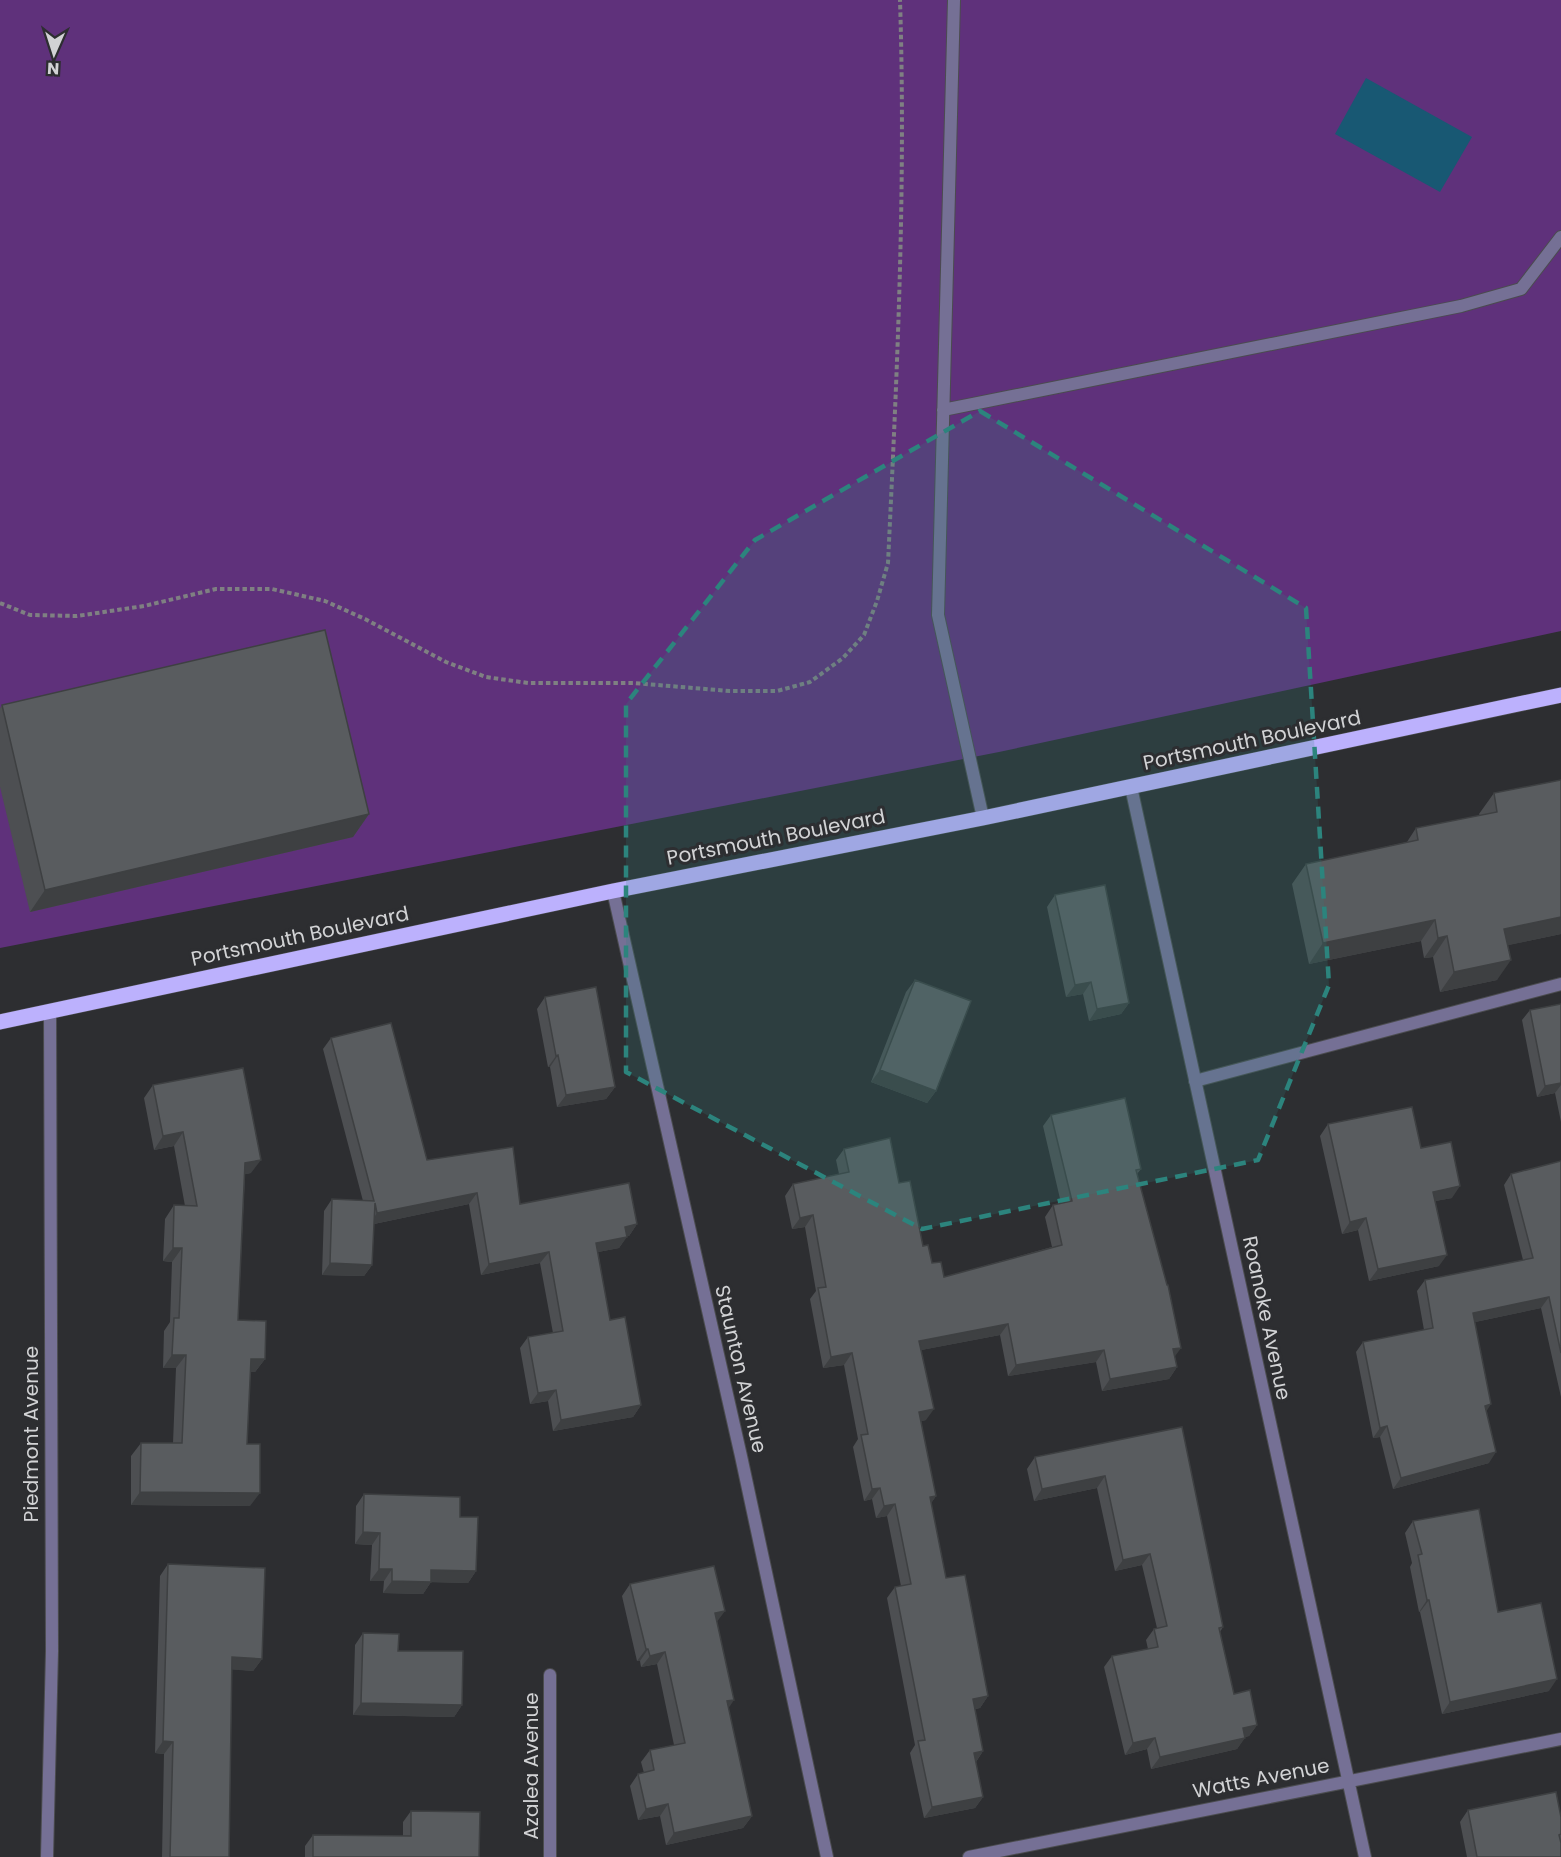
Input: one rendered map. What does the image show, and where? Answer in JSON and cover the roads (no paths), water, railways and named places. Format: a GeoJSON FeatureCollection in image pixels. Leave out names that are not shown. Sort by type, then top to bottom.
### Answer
{"type":"FeatureCollection","features":[{"type":"Feature","properties":{"kind":"main road","name":"Portsmouth Boulevard"},"geometry":{"type":"LineString","coordinates":[[0,1022],[613,891],[983,818],[1561,695]]}},
{"type":"Feature","properties":{"kind":"street"},"geometry":{"type":"LineString","coordinates":[[954,0],[938,615],[983,818]]}},
{"type":"Feature","properties":{"kind":"street"},"geometry":{"type":"LineString","coordinates":[[943,410],[1461,306],[1521,290],[1561,237]]}},
{"type":"Feature","properties":{"kind":"street","name":"Roanoke Avenue"},"geometry":{"type":"LineString","coordinates":[[1131,787],[1365,1857]]}},
{"type":"Feature","properties":{"kind":"street","name":"Staunton Avenue"},"geometry":{"type":"LineString","coordinates":[[613,891],[741,1456],[827,1857]]}},
{"type":"Feature","properties":{"kind":"street"},"geometry":{"type":"LineString","coordinates":[[1196,1081],[1561,984]]}},
{"type":"Feature","properties":{"kind":"street","name":"Piedmont Avenue"},"geometry":{"type":"LineString","coordinates":[[47,1857],[52,1652],[50,1011]]}},
{"type":"Feature","properties":{"kind":"street","name":"Azalea Avenue"},"geometry":{"type":"LineString","coordinates":[[550,1676],[550,1857]]}},
{"type":"Feature","properties":{"kind":"street","name":"Watts Avenue"},"geometry":{"type":"LineString","coordinates":[[969,1857],[1561,1739]]}},
{"type":"Feature","properties":{"kind":"water"},"geometry":{"type":"Polygon","coordinates":[[[1366,78],[1472,137],[1440,192],[1335,134],[1366,78]]]}}]}
